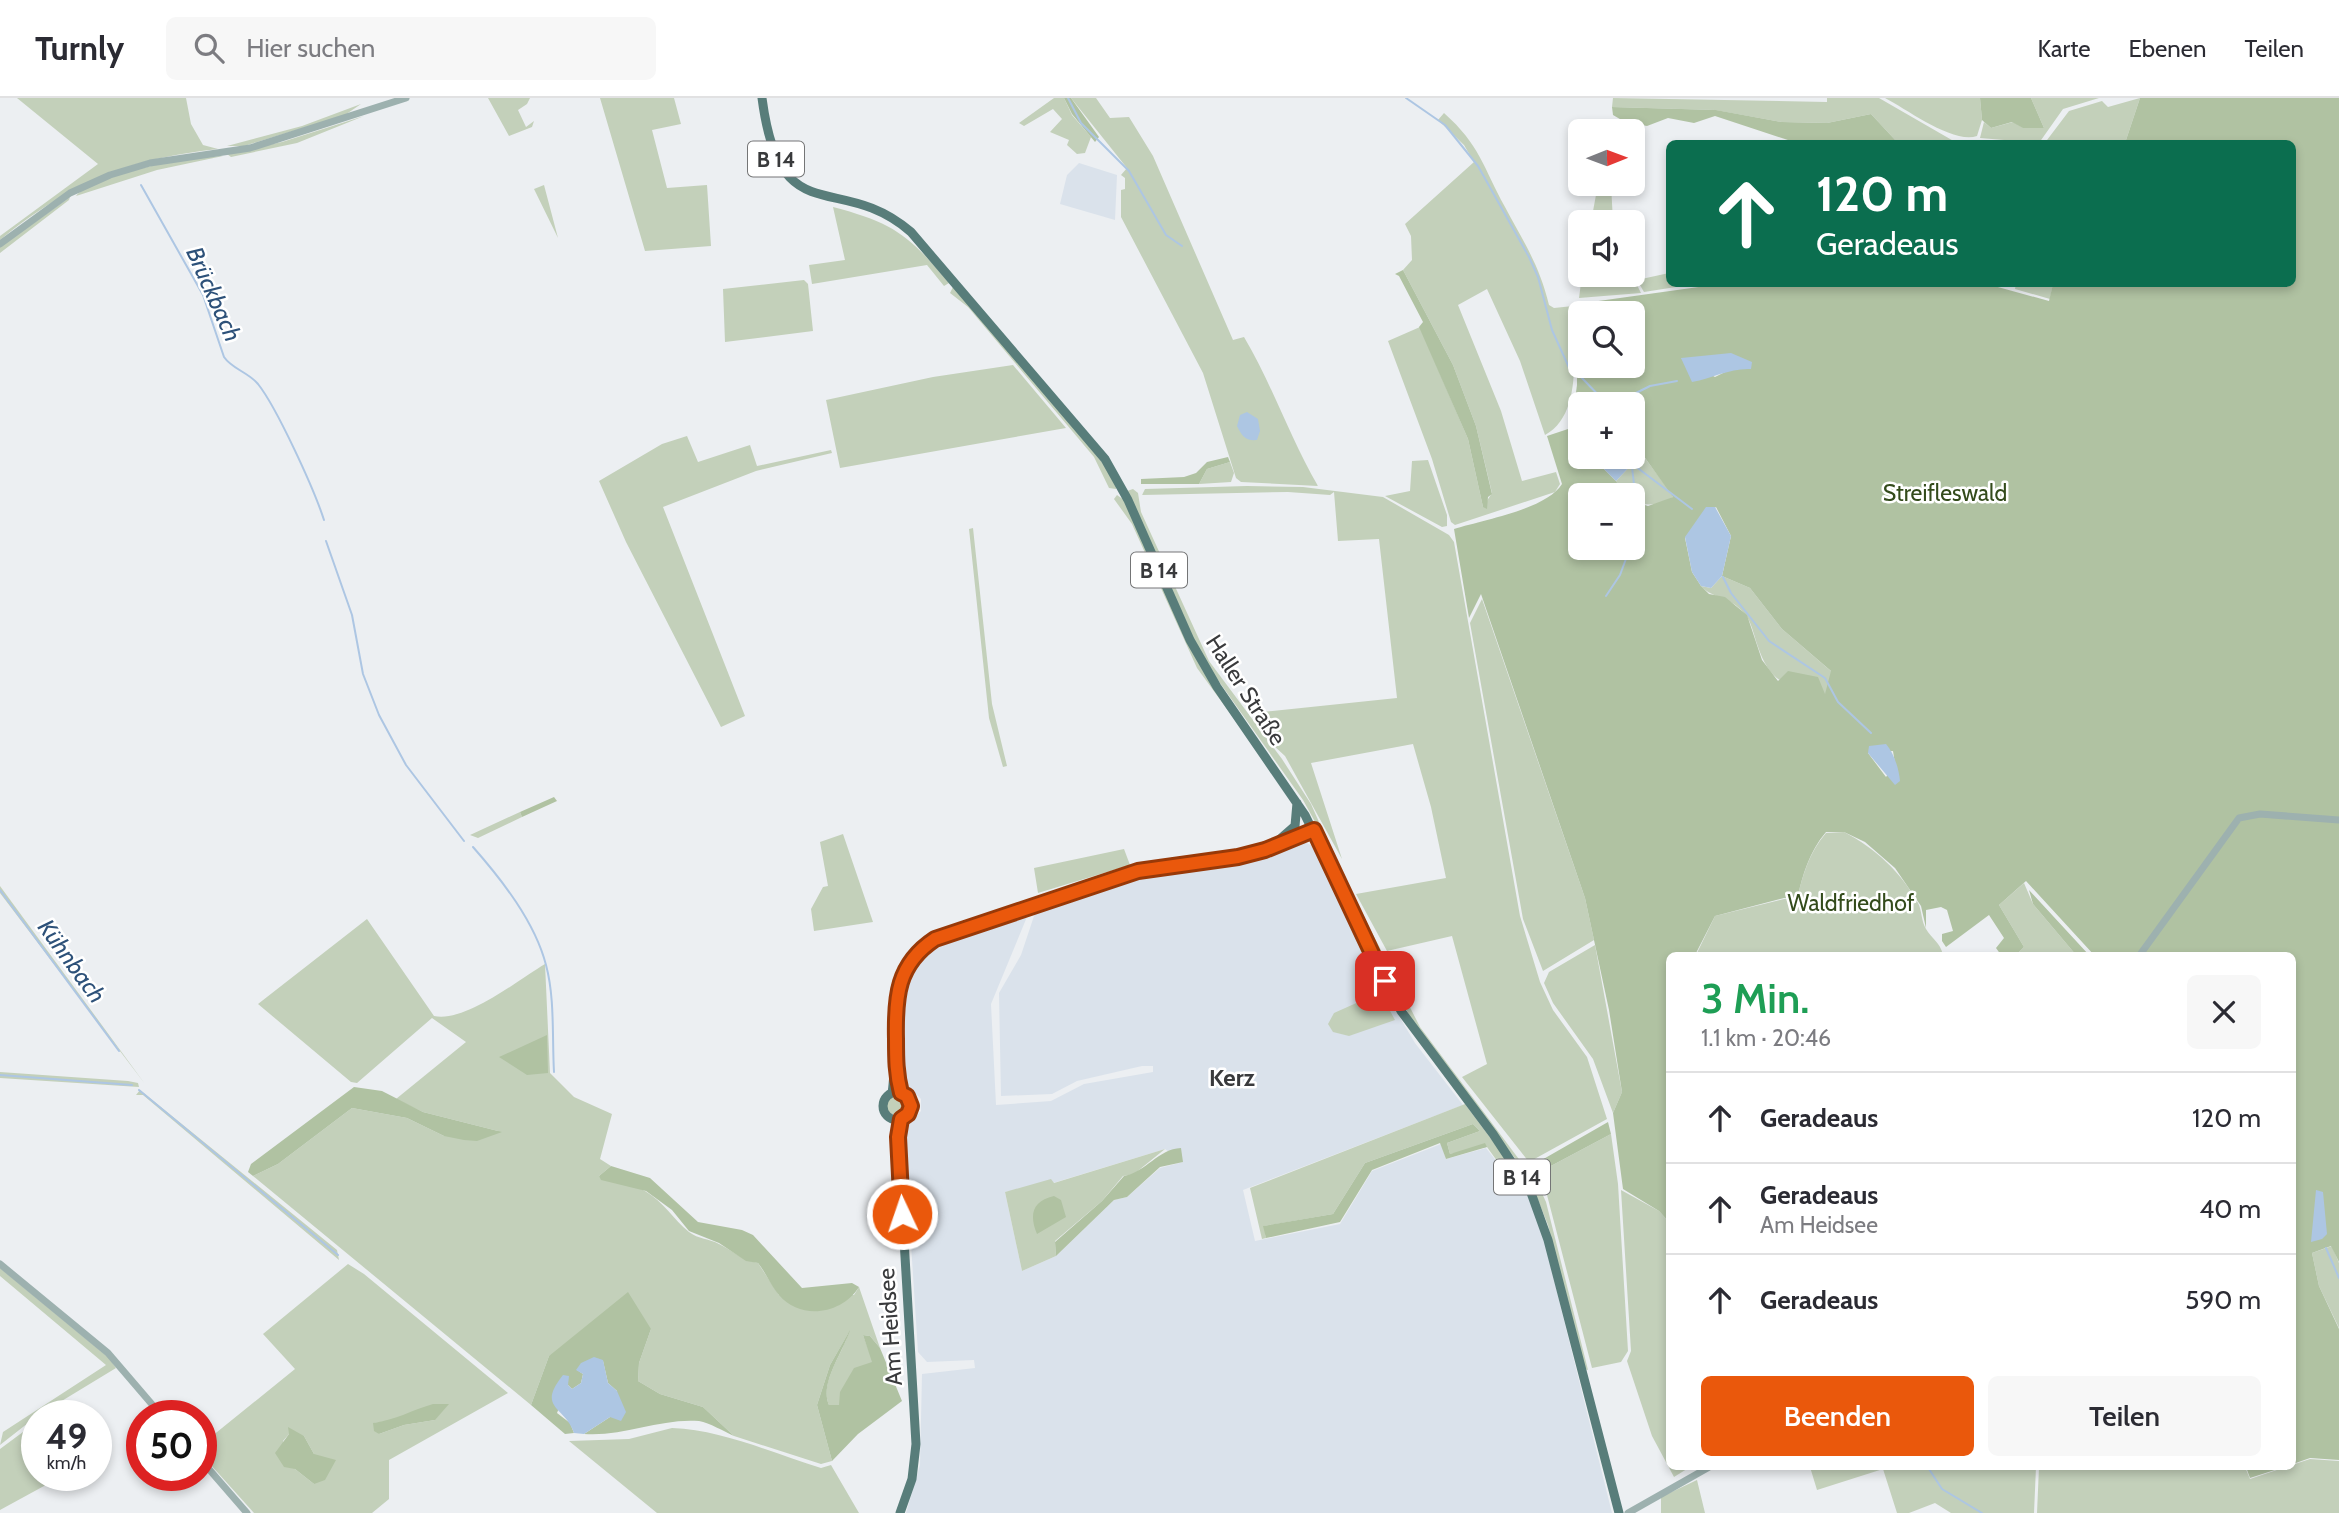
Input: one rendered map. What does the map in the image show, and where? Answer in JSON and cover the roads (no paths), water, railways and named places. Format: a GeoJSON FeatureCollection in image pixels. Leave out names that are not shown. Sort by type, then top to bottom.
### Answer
{"type":"FeatureCollection","features":[{"type":"Feature","properties":{"kind":"main road","name":"Haller Straße"},"geometry":{"type":"LineString","coordinates":[[762,98],[772,149],[787,176],[805,190],[893,217],[911,232],[1105,459],[1128,500],[1190,640],[1217,687],[1314,830],[1401,1011],[1493,1134],[1530,1190],[1548,1240],[1619,1513]]}},
{"type":"Feature","properties":{"kind":"main road"},"geometry":{"type":"LineString","coordinates":[[1238,857],[1290,834],[1296,824],[1297,802]]}},
{"type":"Feature","properties":{"kind":"main road"},"geometry":{"type":"LineString","coordinates":[[896,1093],[907,1096],[911,1106],[908,1114],[896,1119],[883,1106],[896,1093],[897,992],[909,962],[927,944],[944,935],[1138,871],[1238,857],[1265,850],[1314,830]]}},
{"type":"Feature","properties":{"kind":"main road","name":"Am Heidsee"},"geometry":{"type":"LineString","coordinates":[[896,1119],[916,1444],[912,1479],[900,1513]]}},
{"type":"Feature","properties":{"kind":"street"},"geometry":{"type":"LineString","coordinates":[[0,244],[70,193],[130,168],[250,148],[406,98]]}},
{"type":"Feature","properties":{"kind":"street"},"geometry":{"type":"LineString","coordinates":[[2142,952],[2239,818],[2260,814],[2339,820]]}},
{"type":"Feature","properties":{"kind":"street"},"geometry":{"type":"LineString","coordinates":[[0,1264],[108,1353],[148,1400]]}},
{"type":"Feature","properties":{"kind":"street"},"geometry":{"type":"LineString","coordinates":[[1628,1513],[1704,1470]]}},
{"type":"Feature","properties":{"kind":"street"},"geometry":{"type":"LineString","coordinates":[[217,1478],[247,1513]]}},
{"type":"Feature","properties":{"kind":"water"},"geometry":{"type":"Polygon","coordinates":[[[1731,353],[1752,362],[1751,369],[1692,382],[1681,358],[1731,353]]]}},
{"type":"Feature","properties":{"kind":"water"},"geometry":{"type":"Polygon","coordinates":[[[1247,412],[1258,419],[1260,431],[1257,440],[1244,437],[1237,426],[1240,415],[1247,412]]]}},
{"type":"Feature","properties":{"kind":"water"},"geometry":{"type":"Polygon","coordinates":[[[1604,469],[1627,469],[1616,481],[1604,469]]]}},
{"type":"Feature","properties":{"kind":"water"},"geometry":{"type":"Polygon","coordinates":[[[1706,507],[1715,507],[1731,536],[1722,576],[1711,588],[1701,586],[1692,572],[1685,537],[1706,507]]]}},
{"type":"Feature","properties":{"kind":"water"},"geometry":{"type":"Polygon","coordinates":[[[1886,744],[1899,771],[1900,781],[1895,785],[1868,753],[1869,746],[1886,744]]]}},
{"type":"Feature","properties":{"kind":"water"},"geometry":{"type":"Polygon","coordinates":[[[2316,1190],[2323,1192],[2327,1234],[2322,1239],[2311,1242],[2316,1190]]]}},
{"type":"Feature","properties":{"kind":"water"},"geometry":{"type":"Polygon","coordinates":[[[594,1357],[603,1360],[608,1383],[617,1391],[626,1412],[621,1421],[610,1417],[584,1434],[574,1433],[555,1407],[552,1395],[563,1375],[569,1376],[568,1385],[572,1389],[581,1383],[583,1374],[576,1370],[581,1363],[594,1357]]]}},
{"type":"Feature","properties":{"kind":"waterway"},"geometry":{"type":"LineString","coordinates":[[1068,98],[1081,123],[1129,171],[1166,235],[1182,246]]}},
{"type":"Feature","properties":{"kind":"waterway"},"geometry":{"type":"LineString","coordinates":[[1406,98],[1445,125],[1478,166],[1529,257],[1538,277],[1552,330],[1568,365]]}},
{"type":"Feature","properties":{"kind":"waterway","name":"Brückbach"},"geometry":{"type":"LineString","coordinates":[[141,185],[203,295],[224,357],[254,380],[266,395],[294,449],[324,520]]}},
{"type":"Feature","properties":{"kind":"waterway"},"geometry":{"type":"LineString","coordinates":[[1582,378],[1595,392]]}},
{"type":"Feature","properties":{"kind":"waterway"},"geometry":{"type":"LineString","coordinates":[[1638,392],[1650,386],[1677,381]]}},
{"type":"Feature","properties":{"kind":"waterway"},"geometry":{"type":"LineString","coordinates":[[1632,469],[1634,483]]}},
{"type":"Feature","properties":{"kind":"waterway"},"geometry":{"type":"LineString","coordinates":[[1639,469],[1692,509]]}},
{"type":"Feature","properties":{"kind":"waterway","name":"Brückbach"},"geometry":{"type":"LineString","coordinates":[[326,541],[352,615],[363,674],[379,715],[406,765],[464,841]]}},
{"type":"Feature","properties":{"kind":"waterway"},"geometry":{"type":"LineString","coordinates":[[1606,596],[1620,575],[1626,560]]}},
{"type":"Feature","properties":{"kind":"waterway"},"geometry":{"type":"LineString","coordinates":[[1723,577],[1731,593],[1769,641],[1825,678],[1838,702],[1871,733]]}},
{"type":"Feature","properties":{"kind":"waterway","name":"Brückbach"},"geometry":{"type":"LineString","coordinates":[[473,847],[516,902],[541,949],[551,991],[554,1072]]}},
{"type":"Feature","properties":{"kind":"waterway","name":"Kühnbach"},"geometry":{"type":"LineString","coordinates":[[0,890],[119,1051]]}},
{"type":"Feature","properties":{"kind":"waterway"},"geometry":{"type":"LineString","coordinates":[[0,1075],[132,1085]]}},
{"type":"Feature","properties":{"kind":"waterway"},"geometry":{"type":"LineString","coordinates":[[139,1090],[338,1255]]}},
{"type":"Feature","properties":{"kind":"waterway"},"geometry":{"type":"LineString","coordinates":[[2326,1248],[2339,1278]]}},
{"type":"Feature","properties":{"kind":"waterway"},"geometry":{"type":"LineString","coordinates":[[1930,1470],[1942,1489],[1982,1513]]}},
{"type":"Feature","properties":{"kind":"district","name":"Kerz"},"geometry":{"type":"Point","coordinates":[1232,1077]}},
{"type":"Feature","properties":{"kind":"park label","name":"Streifleswald"},"geometry":{"type":"Point","coordinates":[1945,493]}},
{"type":"Feature","properties":{"kind":"park label","name":"Waldfriedhof"},"geometry":{"type":"Point","coordinates":[1851,903]}}]}
